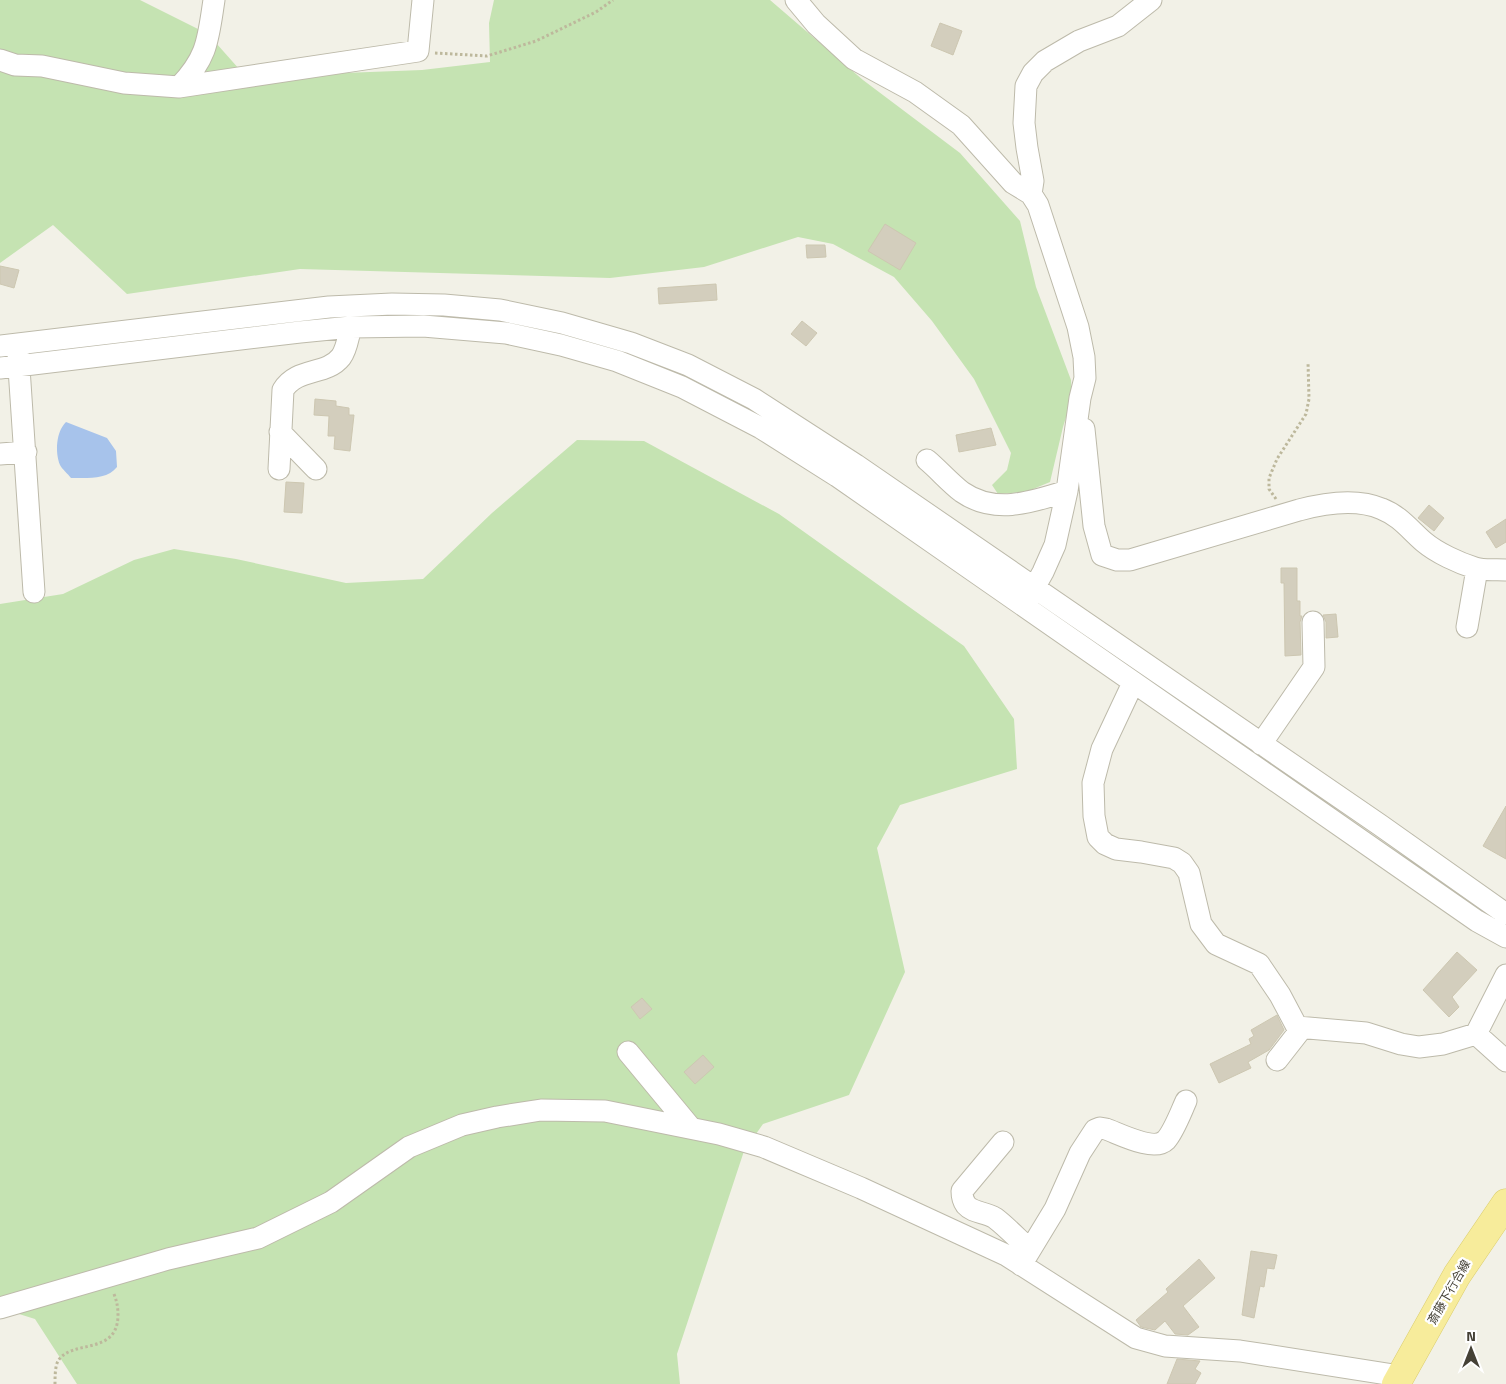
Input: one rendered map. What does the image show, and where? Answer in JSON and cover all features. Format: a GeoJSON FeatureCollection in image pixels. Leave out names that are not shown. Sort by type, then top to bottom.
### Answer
{"type":"FeatureCollection","features":[{"type":"Feature","properties":{"kind":"main road","name":"斎藤下行合線"},"geometry":{"type":"LineString","coordinates":[[1398,1380],[1457,1274],[1506,1203]]}},
{"type":"Feature","properties":{"kind":"street"},"geometry":{"type":"LineString","coordinates":[[179,87],[192,74],[201,60],[208,38],[214,0]]}},
{"type":"Feature","properties":{"kind":"street"},"geometry":{"type":"LineString","coordinates":[[0,60],[15,65],[42,66],[124,83],[179,87],[418,51],[423,0]]}},
{"type":"Feature","properties":{"kind":"street"},"geometry":{"type":"LineString","coordinates":[[796,0],[816,24],[854,59],[915,92],[961,125],[1013,183],[1031,194],[1038,205],[1078,327],[1084,357],[1085,378],[1067,491],[1055,545],[1044,572],[1029,597]]}},
{"type":"Feature","properties":{"kind":"street"},"geometry":{"type":"LineString","coordinates":[[1031,194],[1034,181],[1024,123],[1026,86],[1033,73],[1045,61],[1079,41],[1118,26],[1141,3]]}},
{"type":"Feature","properties":{"kind":"street"},"geometry":{"type":"LineString","coordinates":[[34,592],[26,452],[10,367],[8,345],[329,307],[392,304],[444,305],[500,310],[562,323],[631,343],[688,365],[754,399],[856,465],[1029,597],[1133,683],[1477,920],[1506,937]]}},
{"type":"Feature","properties":{"kind":"street"},"geometry":{"type":"LineString","coordinates":[[10,367],[300,332],[351,327],[423,326],[506,333],[561,345],[616,361],[682,386],[761,428],[1261,744],[1506,914]]}},
{"type":"Feature","properties":{"kind":"street"},"geometry":{"type":"LineString","coordinates":[[279,469],[283,390],[294,378],[329,366],[340,359],[344,352],[351,327]]}},
{"type":"Feature","properties":{"kind":"street"},"geometry":{"type":"LineString","coordinates":[[1078,416],[1083,422],[1094,526],[1102,555],[1117,560],[1130,560],[1299,510],[1340,502],[1382,508],[1401,519],[1425,543],[1451,558],[1477,569],[1506,570]]}},
{"type":"Feature","properties":{"kind":"street"},"geometry":{"type":"LineString","coordinates":[[280,432],[316,469]]}},
{"type":"Feature","properties":{"kind":"street"},"geometry":{"type":"LineString","coordinates":[[0,454],[26,452]]}},
{"type":"Feature","properties":{"kind":"street"},"geometry":{"type":"LineString","coordinates":[[927,460],[963,492],[981,502],[1015,506],[1067,491]]}},
{"type":"Feature","properties":{"kind":"street"},"geometry":{"type":"LineString","coordinates":[[1467,627],[1477,569]]}},
{"type":"Feature","properties":{"kind":"street"},"geometry":{"type":"LineString","coordinates":[[1261,744],[1314,667],[1313,622]]}},
{"type":"Feature","properties":{"kind":"street"},"geometry":{"type":"LineString","coordinates":[[1133,683],[1102,749],[1093,783],[1094,816],[1098,837],[1105,844],[1116,850],[1174,858],[1182,863],[1189,873],[1201,924],[1216,944],[1259,964],[1280,995],[1297,1027],[1366,1033],[1401,1044],[1419,1047],[1444,1044],[1476,1034],[1506,975]]}},
{"type":"Feature","properties":{"kind":"street"},"geometry":{"type":"LineString","coordinates":[[1277,1060],[1302,1028]]}},
{"type":"Feature","properties":{"kind":"street"},"geometry":{"type":"LineString","coordinates":[[1476,1034],[1506,1061]]}},
{"type":"Feature","properties":{"kind":"street"},"geometry":{"type":"LineString","coordinates":[[628,1052],[691,1128]]}},
{"type":"Feature","properties":{"kind":"street"},"geometry":{"type":"LineString","coordinates":[[1026,1258],[1055,1209],[1080,1153],[1095,1130],[1100,1128],[1106,1129],[1151,1145],[1160,1144],[1166,1139],[1186,1101]]}},
{"type":"Feature","properties":{"kind":"street"},"geometry":{"type":"LineString","coordinates":[[0,1308],[168,1259],[258,1238],[331,1202],[410,1147],[462,1125],[541,1110],[605,1111],[720,1134],[773,1151],[929,1218],[1006,1255],[1026,1258]]}},
{"type":"Feature","properties":{"kind":"street"},"geometry":{"type":"LineString","coordinates":[[1003,1142],[962,1191],[962,1198],[965,1204],[972,1210],[986,1213],[997,1220],[1026,1258],[1136,1338],[1165,1346],[1240,1351],[1398,1380]]}},
{"type":"Feature","properties":{"kind":"path"},"geometry":{"type":"LineString","coordinates":[[418,51],[487,56],[536,41],[596,12],[614,0]]}},
{"type":"Feature","properties":{"kind":"path"},"geometry":{"type":"LineString","coordinates":[[1299,510],[1276,499],[1268,489],[1268,478],[1277,459],[1306,414],[1308,362]]}},
{"type":"Feature","properties":{"kind":"path"},"geometry":{"type":"LineString","coordinates":[[55,1384],[57,1362],[64,1355],[101,1343],[113,1335],[118,1324],[118,1304],[107,1277]]}},
{"type":"Feature","properties":{"kind":"green space"},"geometry":{"type":"Polygon","coordinates":[[[0,0],[140,0],[208,34],[240,70],[318,74],[422,70],[490,62],[489,23],[494,0],[770,0],[863,80],[960,153],[1020,221],[1036,287],[1071,380],[1072,398],[1050,482],[1026,492],[998,494],[992,485],[1007,470],[1011,453],[974,379],[932,321],[894,277],[833,244],[798,237],[704,267],[610,278],[300,269],[127,294],[53,225],[0,263],[0,0]]]}},
{"type":"Feature","properties":{"kind":"green space"},"geometry":{"type":"Polygon","coordinates":[[[577,440],[644,441],[779,514],[964,646],[1014,719],[1017,769],[900,805],[877,848],[905,972],[849,1095],[763,1124],[744,1151],[677,1354],[680,1384],[77,1384],[35,1319],[0,1308],[0,604],[63,594],[134,560],[174,549],[236,559],[346,583],[423,579],[492,513],[577,440]]]}},
{"type":"Feature","properties":{"kind":"water"},"geometry":{"type":"Polygon","coordinates":[[[66,422],[107,438],[116,451],[117,467],[102,476],[71,478],[60,465],[57,454],[58,437],[66,422]]]}},
{"type":"Feature","properties":{"kind":"building"},"geometry":{"type":"Polygon","coordinates":[[[940,23],[962,31],[953,55],[931,46],[940,23]]]}},
{"type":"Feature","properties":{"kind":"building"},"geometry":{"type":"Polygon","coordinates":[[[885,224],[916,243],[900,270],[868,251],[885,224]]]}},
{"type":"Feature","properties":{"kind":"building"},"geometry":{"type":"Polygon","coordinates":[[[806,245],[825,245],[826,257],[807,258],[806,245]]]}},
{"type":"Feature","properties":{"kind":"building"},"geometry":{"type":"Polygon","coordinates":[[[0,266],[19,270],[14,288],[0,284],[0,266]]]}},
{"type":"Feature","properties":{"kind":"building"},"geometry":{"type":"Polygon","coordinates":[[[716,284],[717,300],[659,304],[658,288],[716,284]]]}},
{"type":"Feature","properties":{"kind":"building"},"geometry":{"type":"Polygon","coordinates":[[[802,321],[817,333],[806,346],[791,334],[802,321]]]}},
{"type":"Feature","properties":{"kind":"building"},"geometry":{"type":"Polygon","coordinates":[[[315,399],[336,401],[336,406],[349,408],[349,415],[354,415],[350,451],[334,449],[335,436],[328,436],[329,416],[314,415],[315,399]]]}},
{"type":"Feature","properties":{"kind":"building"},"geometry":{"type":"Polygon","coordinates":[[[991,428],[996,445],[959,452],[956,435],[991,428]]]}},
{"type":"Feature","properties":{"kind":"building"},"geometry":{"type":"Polygon","coordinates":[[[286,482],[304,483],[302,513],[284,512],[286,482]]]}},
{"type":"Feature","properties":{"kind":"building"},"geometry":{"type":"Polygon","coordinates":[[[1429,505],[1444,518],[1434,531],[1418,518],[1429,505]]]}},
{"type":"Feature","properties":{"kind":"building"},"geometry":{"type":"Polygon","coordinates":[[[1506,519],[1506,542],[1496,548],[1486,532],[1506,519]]]}},
{"type":"Feature","properties":{"kind":"building"},"geometry":{"type":"Polygon","coordinates":[[[1281,568],[1297,568],[1297,601],[1300,601],[1300,616],[1302,616],[1300,622],[1301,655],[1285,656],[1284,583],[1281,583],[1281,568]]]}},
{"type":"Feature","properties":{"kind":"building"},"geometry":{"type":"Polygon","coordinates":[[[1336,614],[1338,637],[1326,638],[1326,622],[1323,615],[1336,614]]]}},
{"type":"Feature","properties":{"kind":"building"},"geometry":{"type":"Polygon","coordinates":[[[1506,806],[1506,859],[1483,846],[1506,806]]]}},
{"type":"Feature","properties":{"kind":"building"},"geometry":{"type":"Polygon","coordinates":[[[1457,952],[1477,970],[1452,997],[1459,1007],[1449,1017],[1423,990],[1457,952]]]}},
{"type":"Feature","properties":{"kind":"building"},"geometry":{"type":"Polygon","coordinates":[[[642,998],[652,1009],[640,1019],[631,1007],[642,998]]]}},
{"type":"Feature","properties":{"kind":"building"},"geometry":{"type":"Polygon","coordinates":[[[1277,1015],[1284,1030],[1269,1050],[1248,1062],[1251,1068],[1219,1083],[1210,1064],[1251,1044],[1249,1039],[1254,1036],[1251,1030],[1277,1015]]]}},
{"type":"Feature","properties":{"kind":"building"},"geometry":{"type":"Polygon","coordinates":[[[703,1055],[714,1067],[695,1084],[684,1072],[703,1055]]]}},
{"type":"Feature","properties":{"kind":"building"},"geometry":{"type":"Polygon","coordinates":[[[1251,1251],[1277,1255],[1274,1269],[1267,1268],[1264,1287],[1260,1286],[1254,1318],[1242,1315],[1251,1251]]]}},
{"type":"Feature","properties":{"kind":"building"},"geometry":{"type":"Polygon","coordinates":[[[1199,1259],[1215,1278],[1183,1306],[1199,1327],[1188,1335],[1175,1334],[1165,1321],[1155,1330],[1141,1327],[1136,1320],[1168,1292],[1166,1289],[1199,1259]]]}},
{"type":"Feature","properties":{"kind":"building"},"geometry":{"type":"Polygon","coordinates":[[[1177,1359],[1200,1361],[1195,1369],[1201,1373],[1195,1384],[1167,1384],[1177,1359]]]}}]}
